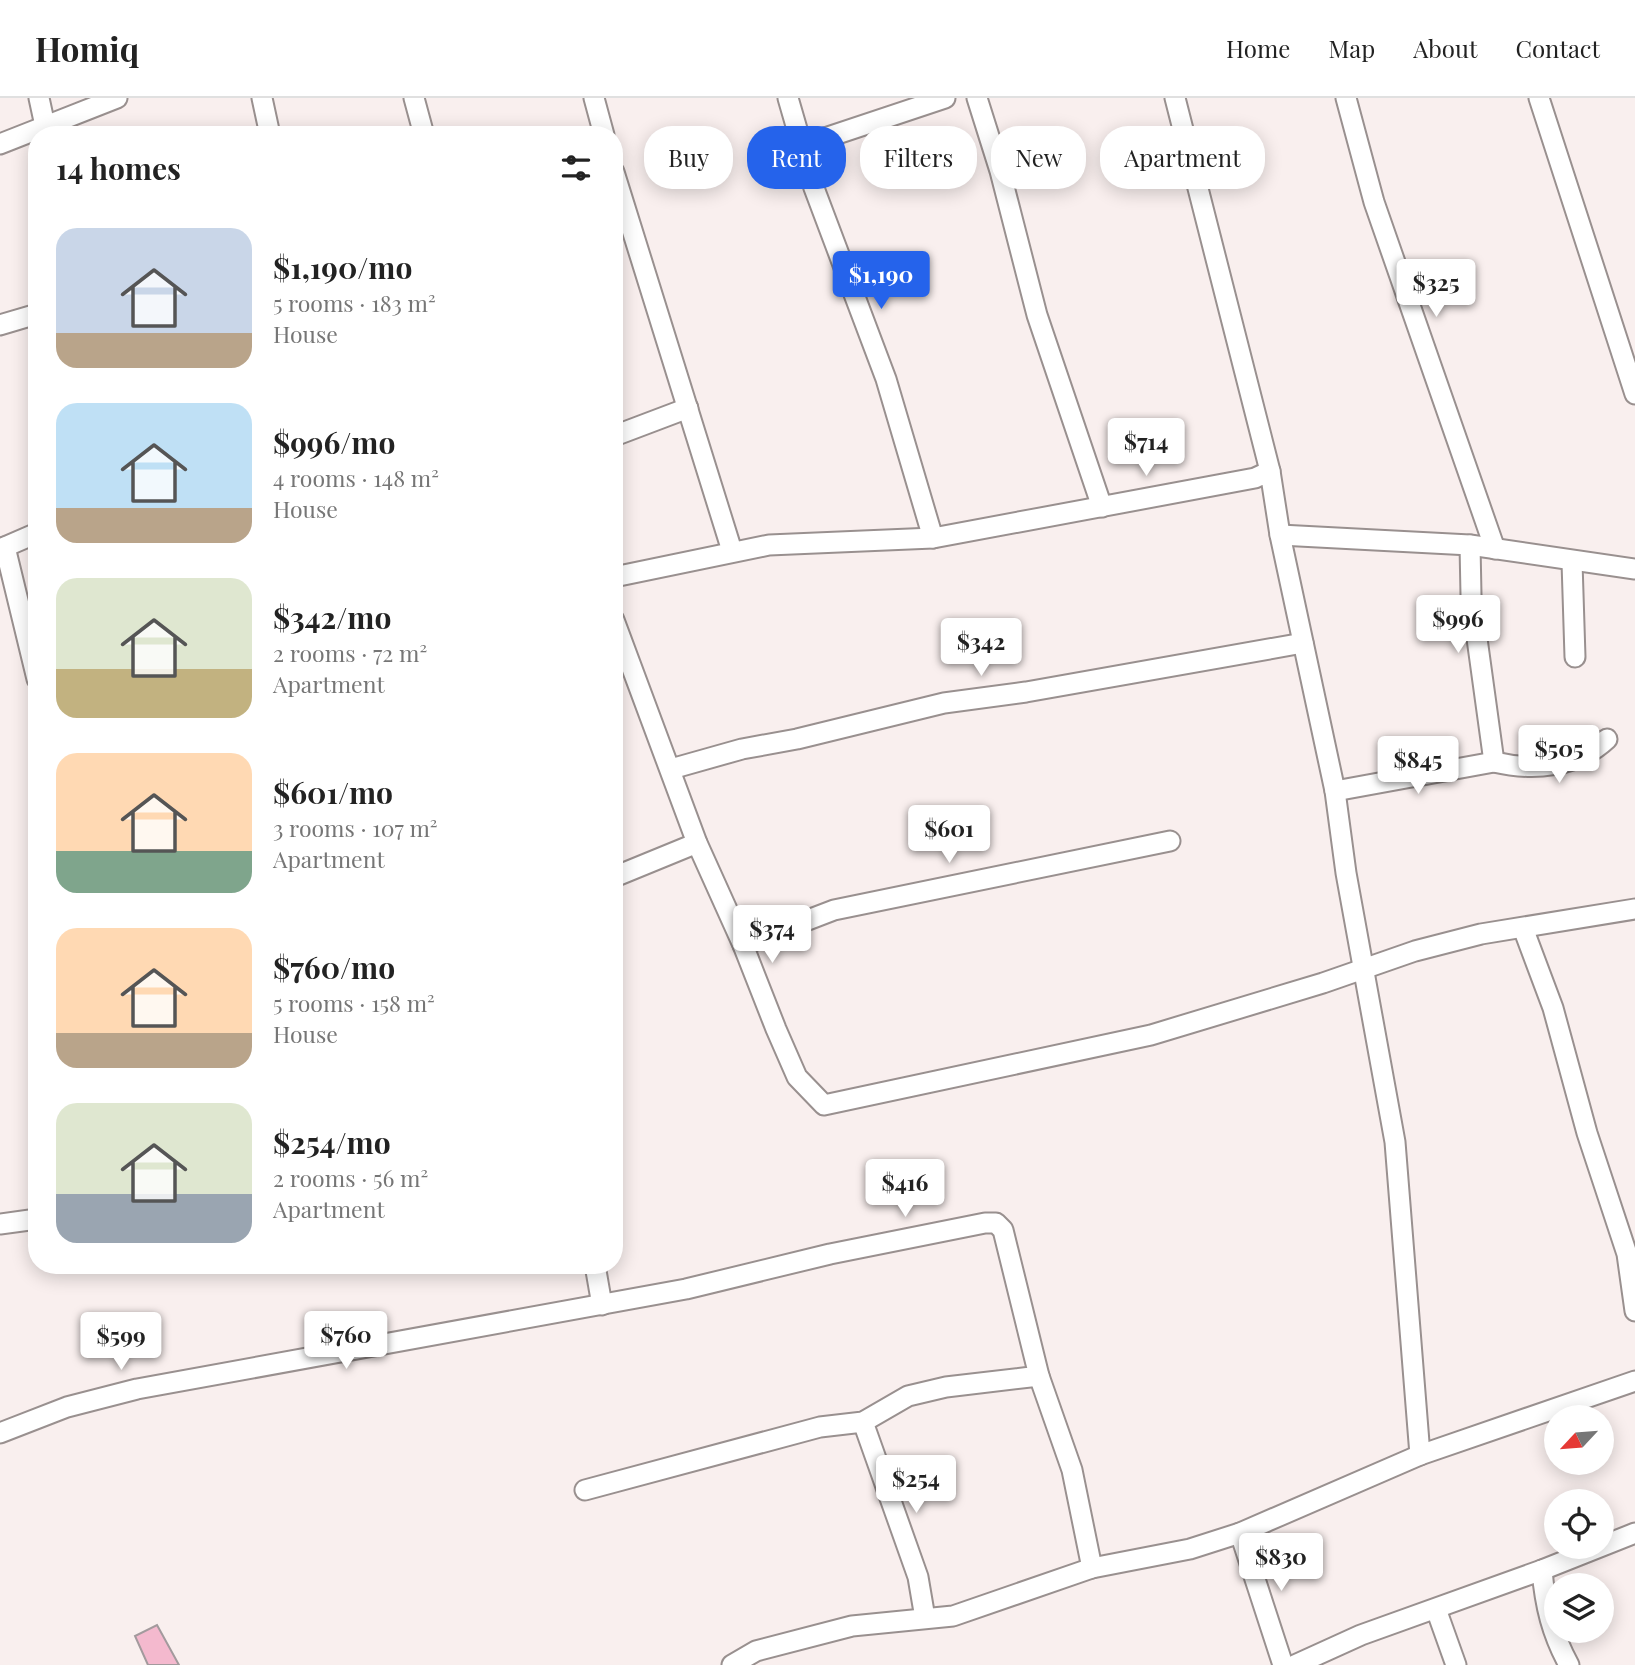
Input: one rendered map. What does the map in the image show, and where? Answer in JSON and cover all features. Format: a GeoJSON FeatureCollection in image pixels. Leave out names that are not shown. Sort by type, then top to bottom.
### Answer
{"type":"FeatureCollection","features":[{"type":"Feature","properties":{"kind":"street"},"geometry":{"type":"LineString","coordinates":[[39,98],[45,126]]}},
{"type":"Feature","properties":{"kind":"street"},"geometry":{"type":"LineString","coordinates":[[57,126],[117,98]]}},
{"type":"Feature","properties":{"kind":"street"},"geometry":{"type":"LineString","coordinates":[[262,98],[268,126]]}},
{"type":"Feature","properties":{"kind":"street"},"geometry":{"type":"LineString","coordinates":[[414,98],[422,126]]}},
{"type":"Feature","properties":{"kind":"street"},"geometry":{"type":"LineString","coordinates":[[594,98],[602,126]]}},
{"type":"Feature","properties":{"kind":"street"},"geometry":{"type":"LineString","coordinates":[[788,98],[798,126]]}},
{"type":"Feature","properties":{"kind":"street"},"geometry":{"type":"LineString","coordinates":[[846,131],[945,98]]}},
{"type":"Feature","properties":{"kind":"street"},"geometry":{"type":"LineString","coordinates":[[977,98],[1000,171],[1037,316],[1102,507]]}},
{"type":"Feature","properties":{"kind":"street"},"geometry":{"type":"LineString","coordinates":[[1175,98],[1270,471],[1280,535],[1335,791],[1346,873],[1395,1142],[1420,1455]]}},
{"type":"Feature","properties":{"kind":"street"},"geometry":{"type":"LineString","coordinates":[[1346,98],[1374,202],[1495,549]]}},
{"type":"Feature","properties":{"kind":"street"},"geometry":{"type":"LineString","coordinates":[[1539,98],[1635,394]]}},
{"type":"Feature","properties":{"kind":"street"},"geometry":{"type":"LineString","coordinates":[[0,144],[28,136]]}},
{"type":"Feature","properties":{"kind":"street"},"geometry":{"type":"LineString","coordinates":[[816,189],[886,379],[933,538]]}},
{"type":"Feature","properties":{"kind":"street"},"geometry":{"type":"LineString","coordinates":[[623,201],[732,551]]}},
{"type":"Feature","properties":{"kind":"street"},"geometry":{"type":"LineString","coordinates":[[0,325],[28,317]]}},
{"type":"Feature","properties":{"kind":"street"},"geometry":{"type":"LineString","coordinates":[[623,433],[688,408]]}},
{"type":"Feature","properties":{"kind":"street"},"geometry":{"type":"LineString","coordinates":[[623,575],[769,545],[933,538],[1255,478],[1270,471]]}},
{"type":"Feature","properties":{"kind":"street"},"geometry":{"type":"LineString","coordinates":[[1280,535],[1470,545],[1572,562],[1635,569]]}},
{"type":"Feature","properties":{"kind":"street"},"geometry":{"type":"LineString","coordinates":[[28,537],[3,548],[28,644]]}},
{"type":"Feature","properties":{"kind":"street"},"geometry":{"type":"LineString","coordinates":[[1470,545],[1471,595],[1494,762]]}},
{"type":"Feature","properties":{"kind":"street"},"geometry":{"type":"LineString","coordinates":[[1572,562],[1575,657]]}},
{"type":"Feature","properties":{"kind":"street"},"geometry":{"type":"LineString","coordinates":[[671,769],[742,749],[797,739],[944,703],[1026,692],[1303,643]]}},
{"type":"Feature","properties":{"kind":"street"},"geometry":{"type":"LineString","coordinates":[[623,644],[697,843],[743,945],[797,1077],[824,1105],[1151,1035],[1323,983],[1365,967],[1481,934],[1635,909]]}},
{"type":"Feature","properties":{"kind":"street"},"geometry":{"type":"LineString","coordinates":[[1335,791],[1494,762],[1518,768],[1553,766],[1594,751],[1607,739]]}},
{"type":"Feature","properties":{"kind":"street"},"geometry":{"type":"LineString","coordinates":[[743,945],[834,910],[1170,841]]}},
{"type":"Feature","properties":{"kind":"street"},"geometry":{"type":"LineString","coordinates":[[623,873],[697,843]]}},
{"type":"Feature","properties":{"kind":"street"},"geometry":{"type":"LineString","coordinates":[[1523,928],[1553,1009],[1587,1133],[1627,1254],[1635,1311]]}},
{"type":"Feature","properties":{"kind":"street"},"geometry":{"type":"LineString","coordinates":[[0,1224],[28,1220]]}},
{"type":"Feature","properties":{"kind":"street"},"geometry":{"type":"LineString","coordinates":[[0,1433],[67,1407],[137,1389],[602,1306],[686,1289],[830,1254],[996,1223],[1003,1230],[1039,1376],[1072,1470],[1092,1568]]}},
{"type":"Feature","properties":{"kind":"street"},"geometry":{"type":"LineString","coordinates":[[597,1274],[602,1306]]}},
{"type":"Feature","properties":{"kind":"street"},"geometry":{"type":"LineString","coordinates":[[585,1490],[820,1427],[863,1422],[908,1396],[933,1390],[1039,1376]]}},
{"type":"Feature","properties":{"kind":"street"},"geometry":{"type":"LineString","coordinates":[[732,1665],[755,1651],[852,1626],[964,1612],[1092,1568],[1191,1549],[1240,1534],[1420,1455],[1635,1381]]}},
{"type":"Feature","properties":{"kind":"street"},"geometry":{"type":"LineString","coordinates":[[863,1422],[918,1577],[925,1618]]}},
{"type":"Feature","properties":{"kind":"street"},"geometry":{"type":"LineString","coordinates":[[1295,1665],[1362,1635],[1542,1570],[1635,1533]]}},
{"type":"Feature","properties":{"kind":"street"},"geometry":{"type":"LineString","coordinates":[[1240,1534],[1283,1665]]}},
{"type":"Feature","properties":{"kind":"street"},"geometry":{"type":"LineString","coordinates":[[1542,1570],[1545,1606],[1554,1637],[1569,1665]]}},
{"type":"Feature","properties":{"kind":"street"},"geometry":{"type":"LineString","coordinates":[[1436,1609],[1456,1665]]}},
{"type":"Feature","properties":{"kind":"building"},"geometry":{"type":"Polygon","coordinates":[[[157,1625],[179,1665],[148,1665],[135,1636],[157,1625]]]}}]}
